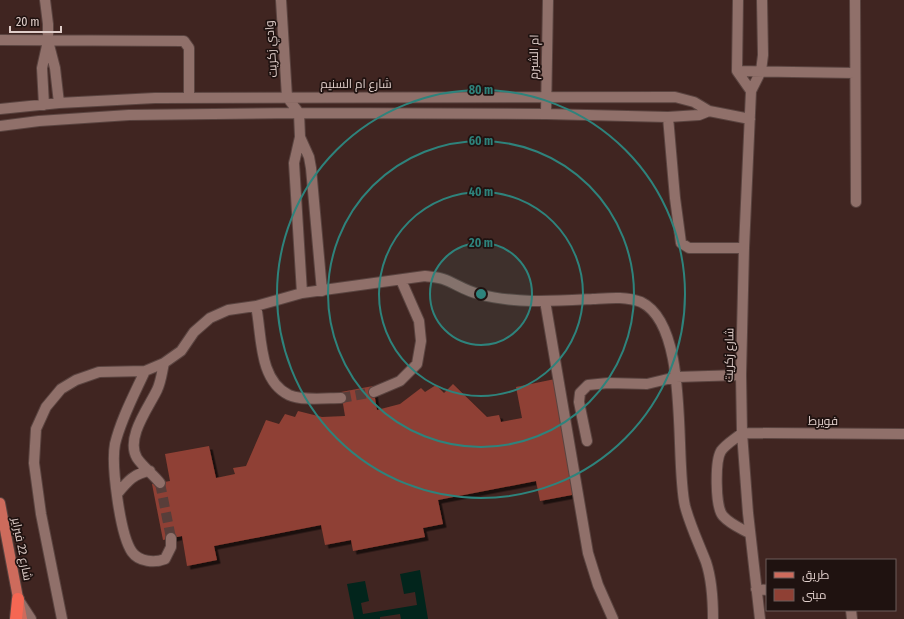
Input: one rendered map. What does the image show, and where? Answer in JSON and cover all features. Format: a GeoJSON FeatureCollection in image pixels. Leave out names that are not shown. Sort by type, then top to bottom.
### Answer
{"type":"FeatureCollection","features":[{"type":"Feature","properties":{"kind":"highway"},"geometry":{"type":"LineString","coordinates":[[16,619],[18,599]]}},
{"type":"Feature","properties":{"kind":"main road","name":"شارع 22 فبراير"},"geometry":{"type":"LineString","coordinates":[[0,503],[22,619]]}},
{"type":"Feature","properties":{"kind":"street"},"geometry":{"type":"LineString","coordinates":[[44,105],[42,68],[48,41],[48,24],[45,0]]}},
{"type":"Feature","properties":{"kind":"street","name":"وادي زكريت"},"geometry":{"type":"LineString","coordinates":[[281,0],[287,97]]}},
{"type":"Feature","properties":{"kind":"street","name":"ام الشبرم"},"geometry":{"type":"LineString","coordinates":[[546,114],[548,0]]}},
{"type":"Feature","properties":{"kind":"street"},"geometry":{"type":"LineString","coordinates":[[738,0],[737,71],[751,91]]}},
{"type":"Feature","properties":{"kind":"street","name":"شارع زكريت"},"geometry":{"type":"LineString","coordinates":[[760,619],[749,533],[742,433],[741,375],[744,248],[751,91],[761,71],[763,55],[762,0]]}},
{"type":"Feature","properties":{"kind":"street"},"geometry":{"type":"LineString","coordinates":[[855,0],[856,202]]}},
{"type":"Feature","properties":{"kind":"street"},"geometry":{"type":"LineString","coordinates":[[0,40],[184,41],[188,48],[188,98]]}},
{"type":"Feature","properties":{"kind":"street"},"geometry":{"type":"LineString","coordinates":[[48,41],[56,68],[59,103]]}},
{"type":"Feature","properties":{"kind":"street"},"geometry":{"type":"LineString","coordinates":[[737,71],[855,73]]}},
{"type":"Feature","properties":{"kind":"street"},"geometry":{"type":"LineString","coordinates":[[287,97],[299,113],[300,136],[294,163],[302,293]]}},
{"type":"Feature","properties":{"kind":"street","name":"شارع ام السنيم"},"geometry":{"type":"LineString","coordinates":[[0,109],[113,99],[287,97],[675,97],[694,102],[709,111],[750,119]]}},
{"type":"Feature","properties":{"kind":"street","name":"شارع ام السنيم"},"geometry":{"type":"LineString","coordinates":[[0,126],[70,118],[129,115],[299,113],[546,114],[668,117],[694,116],[709,111]]}},
{"type":"Feature","properties":{"kind":"street"},"geometry":{"type":"LineString","coordinates":[[668,117],[675,198],[681,243],[689,248],[744,248]]}},
{"type":"Feature","properties":{"kind":"street"},"geometry":{"type":"LineString","coordinates":[[300,136],[309,157],[311,168],[322,291]]}},
{"type":"Feature","properties":{"kind":"street"},"geometry":{"type":"LineString","coordinates":[[62,619],[40,506],[34,463],[36,429],[46,407],[61,389],[76,380],[99,372],[145,371],[164,363],[181,351],[194,332],[210,318],[228,310],[256,306],[302,293],[425,276],[443,279],[460,288],[480,295],[545,301],[621,298],[641,302],[654,313],[665,330],[671,350],[676,377],[681,429],[681,471],[685,505],[706,564],[714,599],[714,619]]}},
{"type":"Feature","properties":{"kind":"street"},"geometry":{"type":"LineString","coordinates":[[374,392],[400,381],[417,364],[421,341],[419,321],[401,280]]}},
{"type":"Feature","properties":{"kind":"street"},"geometry":{"type":"LineString","coordinates":[[545,301],[588,553],[598,585],[613,619]]}},
{"type":"Feature","properties":{"kind":"street"},"geometry":{"type":"LineString","coordinates":[[256,306],[261,345],[269,375],[276,384],[289,395],[307,398],[341,398]]}},
{"type":"Feature","properties":{"kind":"street"},"geometry":{"type":"LineString","coordinates":[[160,483],[137,458],[135,449],[136,428],[158,389],[164,363]]}},
{"type":"Feature","properties":{"kind":"street"},"geometry":{"type":"LineString","coordinates":[[145,371],[121,423],[115,446],[117,494],[125,536],[132,552],[138,558],[148,561],[159,561],[165,559],[171,547],[171,538]]}},
{"type":"Feature","properties":{"kind":"street"},"geometry":{"type":"LineString","coordinates":[[587,441],[579,402],[580,393],[588,385],[608,382],[647,384],[676,377],[741,375]]}},
{"type":"Feature","properties":{"kind":"street"},"geometry":{"type":"LineString","coordinates":[[742,433],[724,447],[719,455],[718,501],[723,516],[733,524],[749,533]]}},
{"type":"Feature","properties":{"kind":"street","name":"فويرط"},"geometry":{"type":"LineString","coordinates":[[742,433],[904,434]]}},
{"type":"Feature","properties":{"kind":"street"},"geometry":{"type":"LineString","coordinates":[[117,494],[129,480],[139,472],[150,471]]}},
{"type":"Feature","properties":{"kind":"street"},"geometry":{"type":"LineString","coordinates":[[756,590],[766,590]]}},
{"type":"Feature","properties":{"kind":"street","name":"شارع 22 فبراير"},"geometry":{"type":"LineString","coordinates":[[18,599],[30,619]]}},
{"type":"Feature","properties":{"kind":"water"},"geometry":{"type":"Polygon","coordinates":[[[420,570],[428,619],[401,619],[400,614],[380,617],[380,619],[354,619],[347,584],[365,581],[369,601],[361,603],[363,614],[417,605],[415,592],[404,594],[400,574],[420,570]]]}},
{"type":"Feature","properties":{"kind":"building"},"geometry":{"type":"Polygon","coordinates":[[[555,379],[577,494],[540,501],[536,481],[438,500],[443,524],[423,528],[425,537],[353,551],[351,540],[325,545],[321,525],[214,546],[217,560],[187,566],[182,536],[163,540],[152,484],[170,481],[165,454],[209,446],[216,478],[235,474],[233,468],[246,466],[266,420],[279,424],[285,414],[295,417],[298,411],[322,417],[345,416],[341,392],[373,386],[377,410],[400,404],[421,388],[425,392],[436,385],[444,393],[453,384],[487,417],[499,415],[501,422],[522,418],[516,387],[555,379]]]}},
{"type":"Feature","properties":{"kind":"tunnel"},"geometry":{"type":"LineString","coordinates":[[341,398],[374,392]]}},
{"type":"Feature","properties":{"kind":"tunnel"},"geometry":{"type":"LineString","coordinates":[[160,483],[171,538]]}}]}
